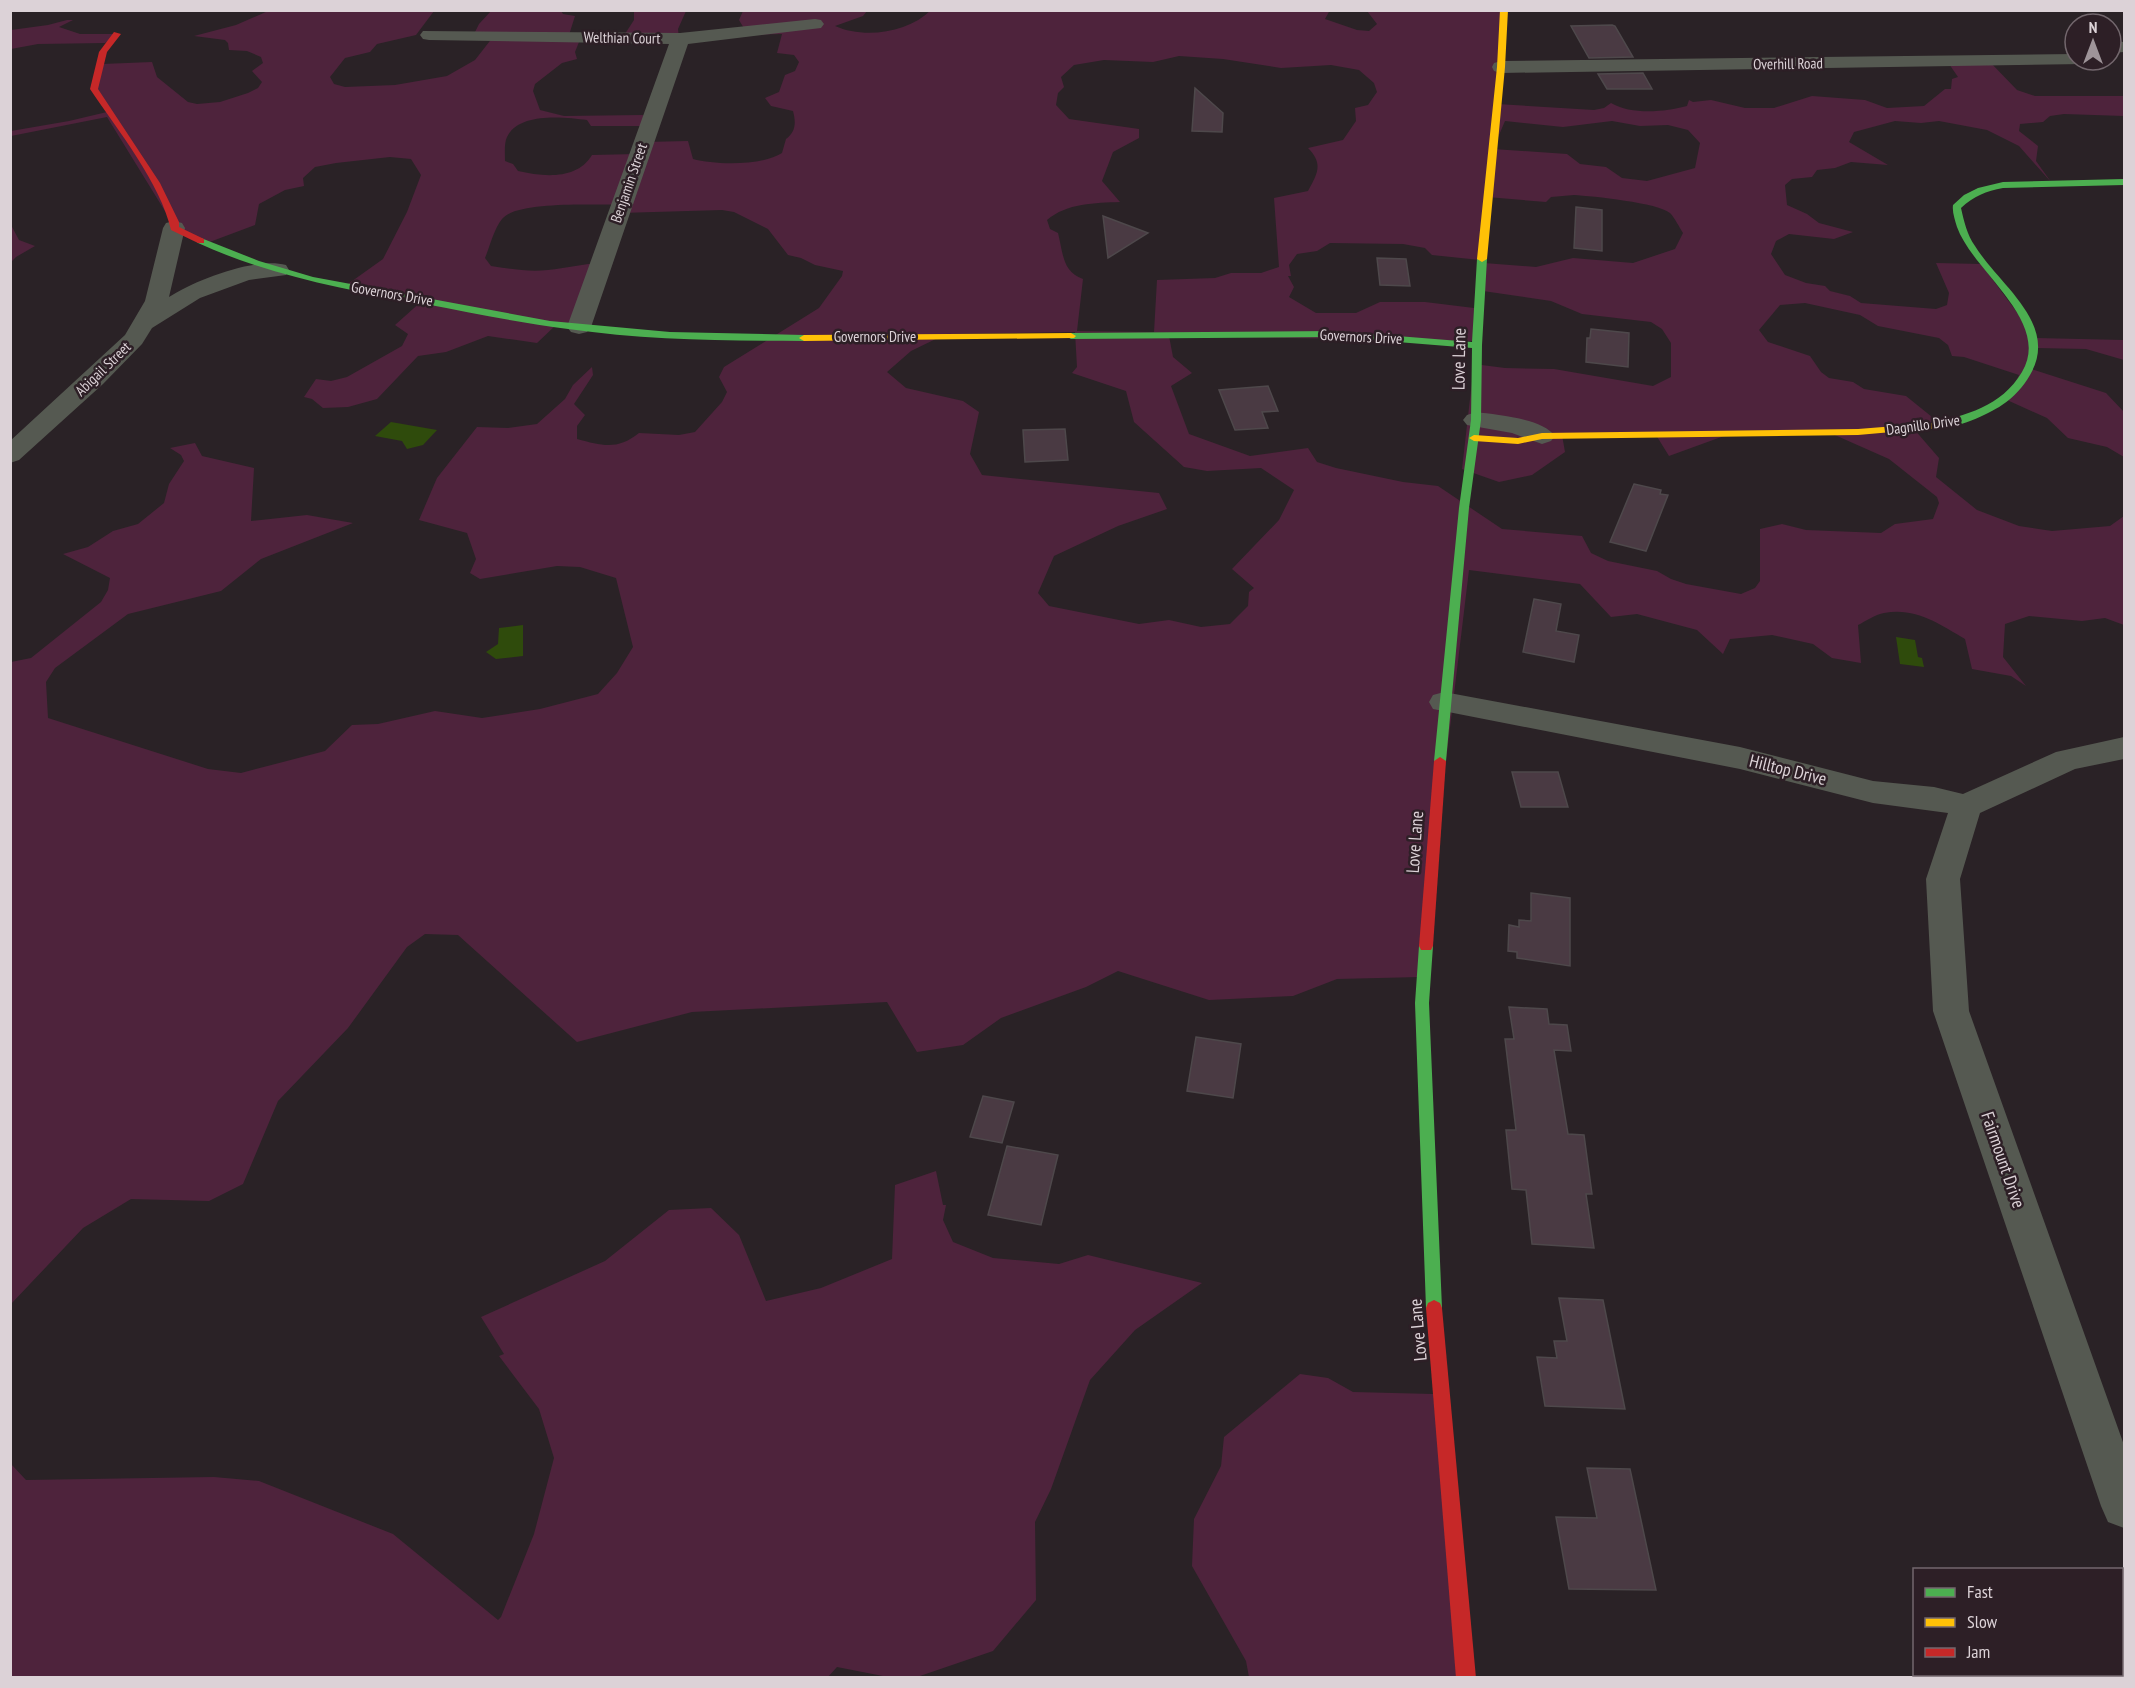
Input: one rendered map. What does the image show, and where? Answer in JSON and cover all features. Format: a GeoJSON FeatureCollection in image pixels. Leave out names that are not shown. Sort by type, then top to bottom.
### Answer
{"type":"FeatureCollection","features":[{"type":"Feature","properties":{"kind":"street","name":"Love Lane"},"geometry":{"type":"LineString","coordinates":[[1466,1677],[1432,1289],[1422,1004],[1444,702],[1464,508],[1475,429],[1484,227],[1504,10]]}},
{"type":"Feature","properties":{"kind":"street","name":"Welthian Court"},"geometry":{"type":"LineString","coordinates":[[429,35],[680,39],[815,24]]}},
{"type":"Feature","properties":{"kind":"street"},"geometry":{"type":"LineString","coordinates":[[117,34],[103,52],[94,89],[156,183],[175,222],[174,228]]}},
{"type":"Feature","properties":{"kind":"street","name":"Benjamin Street"},"geometry":{"type":"LineString","coordinates":[[579,327],[680,39]]}},
{"type":"Feature","properties":{"kind":"street","name":"Overhill Road"},"geometry":{"type":"LineString","coordinates":[[1501,61],[2063,48]]}},
{"type":"Feature","properties":{"kind":"street","name":"Overhill Road"},"geometry":{"type":"LineString","coordinates":[[1501,61],[2063,60]]}},
{"type":"Feature","properties":{"kind":"street","name":"Dagnillo Drive"},"geometry":{"type":"LineString","coordinates":[[1475,429],[1518,426],[1542,436],[1873,432],[1935,426],[1973,418],[2014,392],[2034,363],[2037,343],[2028,321],[1970,247],[1956,221],[1956,207],[1967,197],[1981,190],[2003,185],[2124,182]]}},
{"type":"Feature","properties":{"kind":"street","name":"Governors Drive"},"geometry":{"type":"LineString","coordinates":[[174,228],[221,251],[278,270],[373,292],[579,327],[741,338],[1335,334],[1477,345]]}},
{"type":"Feature","properties":{"kind":"street","name":"Abigail Street"},"geometry":{"type":"LineString","coordinates":[[10,455],[94,379],[134,339],[157,301],[174,228]]}},
{"type":"Feature","properties":{"kind":"street","name":"Governors Drive"},"geometry":{"type":"LineString","coordinates":[[143,324],[192,293],[245,274],[278,270]]}},
{"type":"Feature","properties":{"kind":"street","name":"Hilltop Drive"},"geometry":{"type":"LineString","coordinates":[[1444,702],[1740,758],[1873,792],[1934,798],[1966,806]]}},
{"type":"Feature","properties":{"kind":"street"},"geometry":{"type":"LineString","coordinates":[[1966,806],[2067,760],[2124,748]]}},
{"type":"Feature","properties":{"kind":"street","name":"Fairmount Drive"},"geometry":{"type":"LineString","coordinates":[[1966,806],[1943,879],[1951,1011],[2124,1506]]}},
{"type":"Feature","properties":{"kind":"shaded area"},"geometry":{"type":"Polygon","coordinates":[[[931,10],[1330,10],[1325,19],[1357,30],[1369,31],[1377,24],[1367,11],[1502,11],[1497,104],[1594,110],[1604,108],[1611,103],[1628,109],[1648,111],[1687,106],[1689,100],[1693,102],[1711,100],[1745,108],[1774,108],[1812,96],[1865,100],[1887,108],[1924,106],[1945,89],[1951,89],[1952,79],[1958,77],[1947,61],[1989,61],[2017,90],[2035,96],[2124,96],[2124,116],[2064,114],[2050,116],[2043,122],[2020,124],[2019,131],[2038,146],[2036,161],[2051,182],[2019,146],[1987,130],[1939,121],[1921,123],[1895,121],[1854,132],[1849,142],[1888,165],[1851,162],[1835,168],[1817,170],[1812,177],[1792,179],[1785,185],[1787,205],[1807,214],[1819,223],[1853,232],[1834,239],[1789,234],[1776,241],[1771,254],[1785,275],[1806,283],[1825,286],[1830,291],[1850,296],[1861,303],[1936,309],[1947,305],[1949,293],[1936,263],[1981,264],[2036,338],[2124,340],[2124,360],[2086,349],[2036,348],[2031,369],[2106,393],[2124,412],[2124,457],[2107,447],[2068,438],[2047,418],[2007,400],[2019,375],[1964,357],[1952,356],[1948,345],[1939,338],[1878,326],[1860,315],[1805,303],[1780,305],[1759,330],[1768,342],[1810,356],[1821,372],[1829,378],[1853,382],[1864,389],[1906,396],[1937,421],[1913,428],[1939,458],[1936,477],[1977,510],[2019,526],[2052,531],[2110,526],[2124,516],[2124,625],[2105,618],[2082,621],[2029,616],[2005,624],[2003,657],[2026,686],[2011,676],[1972,669],[1965,639],[1927,618],[1906,612],[1881,614],[1858,625],[1861,663],[1832,658],[1813,644],[1772,635],[1730,639],[1723,654],[1697,630],[1637,614],[1611,617],[1580,584],[1469,570],[1420,977],[1337,979],[1293,996],[1209,1000],[1118,971],[1086,987],[1001,1018],[963,1045],[917,1052],[887,1002],[692,1012],[577,1042],[458,935],[425,934],[407,947],[348,1028],[278,1101],[243,1184],[209,1201],[131,1199],[83,1228],[11,1304],[11,662],[31,658],[101,602],[108,590],[110,578],[63,554],[88,547],[113,531],[138,524],[164,503],[169,484],[184,461],[181,455],[170,448],[195,443],[202,456],[254,468],[251,521],[307,515],[353,523],[261,559],[221,591],[128,614],[55,668],[46,682],[48,718],[208,769],[241,773],[325,751],[352,725],[378,724],[435,711],[482,718],[540,709],[598,694],[617,673],[633,647],[616,578],[580,567],[557,566],[480,579],[470,573],[476,559],[467,533],[419,520],[437,478],[477,427],[508,428],[537,424],[565,399],[573,385],[592,367],[593,375],[574,404],[585,415],[577,426],[577,439],[610,445],[624,442],[639,433],[679,435],[695,432],[722,402],[727,392],[719,377],[724,367],[819,308],[842,276],[843,271],[815,265],[788,255],[768,229],[734,212],[722,210],[620,213],[619,205],[557,205],[523,209],[510,213],[502,219],[485,258],[491,266],[527,270],[548,270],[600,263],[578,324],[556,325],[537,343],[488,336],[446,352],[418,356],[377,399],[348,407],[323,408],[312,399],[304,397],[316,379],[331,381],[347,377],[402,346],[408,334],[395,325],[423,300],[348,284],[383,259],[407,212],[421,175],[411,159],[390,157],[315,167],[303,178],[304,186],[285,190],[259,204],[255,225],[207,243],[176,229],[107,117],[11,136],[11,131],[107,112],[95,91],[102,64],[152,62],[157,77],[188,102],[197,104],[220,102],[248,93],[258,88],[262,82],[252,71],[263,63],[261,57],[247,51],[229,50],[225,40],[194,36],[236,25],[268,11],[434,11],[416,35],[377,44],[370,52],[345,58],[330,77],[334,84],[345,87],[395,85],[447,76],[475,60],[493,37],[473,36],[479,24],[491,11],[561,11],[563,14],[575,16],[569,35],[581,37],[575,52],[577,59],[562,63],[535,84],[533,91],[540,110],[564,116],[642,115],[646,116],[643,126],[591,126],[587,120],[554,117],[531,120],[521,123],[507,137],[505,161],[513,164],[518,171],[538,175],[559,175],[578,169],[592,155],[637,154],[645,142],[688,141],[693,159],[726,163],[751,162],[782,153],[786,139],[795,123],[793,111],[771,106],[765,98],[779,92],[785,75],[795,71],[799,62],[794,55],[777,53],[782,34],[748,35],[739,20],[743,11],[867,11],[863,16],[835,26],[872,33],[898,29],[921,18],[931,10]],[[1179,56],[1153,62],[1104,60],[1074,65],[1061,77],[1064,87],[1058,93],[1056,105],[1069,119],[1139,129],[1139,138],[1113,152],[1102,181],[1120,202],[1072,207],[1047,220],[1050,229],[1058,233],[1067,266],[1071,272],[1083,279],[1077,331],[1154,332],[1157,280],[1215,278],[1231,273],[1261,273],[1279,267],[1274,198],[1308,191],[1316,174],[1317,164],[1308,148],[1343,140],[1356,121],[1355,108],[1368,105],[1377,92],[1374,83],[1359,70],[1331,65],[1281,68],[1223,59],[1179,56]],[[1505,121],[1493,149],[1567,154],[1580,164],[1606,167],[1622,178],[1647,181],[1695,168],[1700,143],[1688,130],[1668,125],[1640,126],[1612,121],[1563,127],[1505,121]],[[1574,195],[1551,197],[1546,202],[1487,197],[1480,260],[1432,255],[1425,248],[1403,244],[1330,243],[1317,251],[1297,254],[1289,265],[1291,276],[1288,276],[1294,287],[1289,297],[1316,313],[1356,313],[1380,302],[1425,302],[1474,308],[1473,341],[1169,336],[1173,357],[1192,373],[1171,386],[1189,434],[1250,456],[1308,448],[1317,462],[1336,468],[1403,482],[1438,486],[1502,529],[1582,536],[1591,553],[1608,561],[1657,571],[1686,584],[1741,594],[1755,588],[1760,581],[1760,529],[1782,524],[1806,530],[1881,533],[1895,524],[1933,519],[1939,503],[1937,497],[1889,459],[1828,432],[1735,432],[1669,456],[1656,435],[1562,435],[1565,452],[1532,475],[1499,482],[1462,469],[1474,364],[1505,368],[1554,369],[1653,386],[1671,377],[1671,343],[1662,329],[1651,322],[1582,314],[1551,301],[1483,291],[1484,263],[1536,267],[1573,258],[1633,263],[1675,249],[1683,233],[1670,213],[1653,206],[1574,195]],[[1075,332],[946,334],[911,351],[887,372],[906,388],[963,401],[979,412],[970,454],[982,475],[1159,493],[1167,509],[1118,526],[1054,556],[1038,593],[1049,606],[1139,624],[1169,620],[1201,627],[1230,624],[1248,606],[1249,592],[1254,588],[1232,569],[1279,520],[1294,490],[1261,468],[1207,471],[1184,467],[1134,422],[1126,391],[1072,373],[1077,367],[1075,332]]]}},
{"type":"Feature","properties":{"kind":"shaded area"},"geometry":{"type":"Polygon","coordinates":[[[634,11],[686,11],[678,29],[679,38],[623,37],[634,20],[634,11]]]}},
{"type":"Feature","properties":{"kind":"shaded area"},"geometry":{"type":"Polygon","coordinates":[[[73,20],[59,27],[80,34],[117,34],[105,43],[38,44],[11,49],[11,30],[73,20]]]}},
{"type":"Feature","properties":{"kind":"shaded area"},"geometry":{"type":"Polygon","coordinates":[[[11,225],[19,240],[35,246],[11,262],[11,225]]]}},
{"type":"Feature","properties":{"kind":"shaded area"},"geometry":{"type":"Polygon","coordinates":[[[391,422],[437,430],[423,445],[407,449],[402,441],[375,436],[391,422]]]}},
{"type":"Feature","properties":{"kind":"shaded area"},"geometry":{"type":"Polygon","coordinates":[[[523,625],[523,656],[496,659],[486,652],[498,644],[499,628],[523,625]]]}},
{"type":"Feature","properties":{"kind":"shaded area"},"geometry":{"type":"Polygon","coordinates":[[[1896,637],[1915,640],[1918,657],[1922,658],[1924,667],[1900,664],[1896,637]]]}},
{"type":"Feature","properties":{"kind":"shaded area"},"geometry":{"type":"Polygon","coordinates":[[[936,1171],[943,1205],[946,1205],[943,1220],[953,1242],[993,1258],[1059,1264],[1088,1255],[1202,1283],[1135,1330],[1090,1380],[1051,1489],[1035,1522],[1036,1600],[993,1651],[917,1677],[888,1677],[837,1667],[827,1678],[11,1677],[11,1464],[26,1480],[214,1477],[259,1481],[393,1534],[498,1620],[534,1534],[554,1458],[539,1409],[499,1356],[504,1354],[481,1317],[605,1261],[669,1210],[711,1208],[739,1235],[766,1301],[821,1288],[892,1259],[895,1185],[936,1171]]]}},
{"type":"Feature","properties":{"kind":"shaded area"},"geometry":{"type":"Polygon","coordinates":[[[1300,1374],[1328,1378],[1353,1392],[1433,1394],[1465,1677],[1249,1677],[1246,1661],[1192,1566],[1194,1519],[1221,1466],[1224,1437],[1300,1374]]]}},
{"type":"Feature","properties":{"kind":"building"},"geometry":{"type":"Polygon","coordinates":[[[1571,26],[1615,26],[1633,57],[1589,58],[1571,26]]]}},
{"type":"Feature","properties":{"kind":"building"},"geometry":{"type":"Polygon","coordinates":[[[1643,73],[1652,89],[1607,89],[1598,74],[1643,73]]]}},
{"type":"Feature","properties":{"kind":"building"},"geometry":{"type":"Polygon","coordinates":[[[1195,88],[1223,113],[1222,132],[1192,131],[1195,88]]]}},
{"type":"Feature","properties":{"kind":"building"},"geometry":{"type":"Polygon","coordinates":[[[1576,207],[1602,210],[1602,251],[1574,248],[1576,207]]]}},
{"type":"Feature","properties":{"kind":"building"},"geometry":{"type":"Polygon","coordinates":[[[1103,216],[1148,233],[1108,258],[1103,216]]]}},
{"type":"Feature","properties":{"kind":"building"},"geometry":{"type":"Polygon","coordinates":[[[1377,258],[1406,259],[1410,286],[1380,285],[1377,258]]]}},
{"type":"Feature","properties":{"kind":"building"},"geometry":{"type":"Polygon","coordinates":[[[1591,329],[1629,333],[1628,367],[1586,362],[1587,338],[1590,338],[1591,329]]]}},
{"type":"Feature","properties":{"kind":"building"},"geometry":{"type":"Polygon","coordinates":[[[1268,386],[1278,411],[1262,412],[1268,428],[1235,430],[1219,390],[1268,386]]]}},
{"type":"Feature","properties":{"kind":"building"},"geometry":{"type":"Polygon","coordinates":[[[1065,429],[1068,460],[1025,462],[1023,430],[1065,429]]]}},
{"type":"Feature","properties":{"kind":"building"},"geometry":{"type":"Polygon","coordinates":[[[1634,484],[1661,490],[1660,494],[1668,495],[1646,551],[1610,542],[1634,484]]]}},
{"type":"Feature","properties":{"kind":"building"},"geometry":{"type":"Polygon","coordinates":[[[1534,599],[1561,604],[1556,631],[1579,635],[1574,662],[1523,652],[1534,599]]]}},
{"type":"Feature","properties":{"kind":"building"},"geometry":{"type":"Polygon","coordinates":[[[1512,772],[1558,772],[1568,807],[1521,807],[1512,772]]]}},
{"type":"Feature","properties":{"kind":"building"},"geometry":{"type":"Polygon","coordinates":[[[1531,893],[1570,898],[1570,966],[1517,958],[1517,952],[1508,951],[1509,925],[1519,927],[1519,920],[1531,921],[1531,893]]]}},
{"type":"Feature","properties":{"kind":"building"},"geometry":{"type":"Polygon","coordinates":[[[1509,1007],[1547,1009],[1549,1024],[1567,1025],[1571,1051],[1554,1050],[1568,1134],[1584,1135],[1592,1194],[1586,1194],[1594,1248],[1532,1244],[1526,1190],[1512,1189],[1506,1130],[1516,1130],[1505,1039],[1514,1039],[1509,1007]]]}},
{"type":"Feature","properties":{"kind":"building"},"geometry":{"type":"Polygon","coordinates":[[[1196,1037],[1241,1044],[1233,1098],[1187,1091],[1196,1037]]]}},
{"type":"Feature","properties":{"kind":"building"},"geometry":{"type":"Polygon","coordinates":[[[983,1096],[1014,1102],[1002,1143],[970,1137],[983,1096]]]}},
{"type":"Feature","properties":{"kind":"building"},"geometry":{"type":"Polygon","coordinates":[[[1007,1146],[1058,1155],[1041,1225],[988,1215],[1007,1146]]]}},
{"type":"Feature","properties":{"kind":"building"},"geometry":{"type":"Polygon","coordinates":[[[1559,1298],[1603,1300],[1625,1409],[1545,1406],[1537,1357],[1557,1358],[1554,1341],[1567,1341],[1559,1298]]]}},
{"type":"Feature","properties":{"kind":"building"},"geometry":{"type":"Polygon","coordinates":[[[1587,1468],[1630,1469],[1656,1590],[1569,1589],[1556,1517],[1597,1518],[1587,1468]]]}},
{"type":"Feature","properties":{"kind":"traffic: fast"},"geometry":{"type":"LineString","coordinates":[[1933,426],[1959,421],[1982,413],[2002,401],[2021,382],[2032,363],[2034,345],[2030,328],[2021,310],[1970,246],[1961,227],[1956,207],[1967,197],[1981,190],[2003,185],[2124,182]]}},
{"type":"Feature","properties":{"kind":"traffic: fast"},"geometry":{"type":"LineString","coordinates":[[201,241],[255,263],[312,279],[550,324],[670,335],[804,338]]}},
{"type":"Feature","properties":{"kind":"traffic: fast"},"geometry":{"type":"LineString","coordinates":[[1440,761],[1464,508],[1476,420],[1482,259]]}},
{"type":"Feature","properties":{"kind":"traffic: fast"},"geometry":{"type":"LineString","coordinates":[[1071,336],[1335,334],[1477,345]]}},
{"type":"Feature","properties":{"kind":"traffic: fast"},"geometry":{"type":"LineString","coordinates":[[1426,946],[1422,1003],[1434,1308]]}},
{"type":"Feature","properties":{"kind":"traffic: slow"},"geometry":{"type":"LineString","coordinates":[[1482,259],[1501,67],[1504,10]]}},
{"type":"Feature","properties":{"kind":"traffic: slow"},"geometry":{"type":"LineString","coordinates":[[804,338],[1071,336]]}},
{"type":"Feature","properties":{"kind":"traffic: slow"},"geometry":{"type":"LineString","coordinates":[[1474,438],[1518,441],[1542,436],[1858,432],[1933,426]]}},
{"type":"Feature","properties":{"kind":"traffic: jam"},"geometry":{"type":"LineString","coordinates":[[117,34],[103,52],[94,89],[156,183],[175,222],[174,228],[201,241]]}},
{"type":"Feature","properties":{"kind":"traffic: jam"},"geometry":{"type":"LineString","coordinates":[[1426,946],[1440,761]]}},
{"type":"Feature","properties":{"kind":"traffic: jam"},"geometry":{"type":"LineString","coordinates":[[1434,1308],[1466,1678]]}}]}
